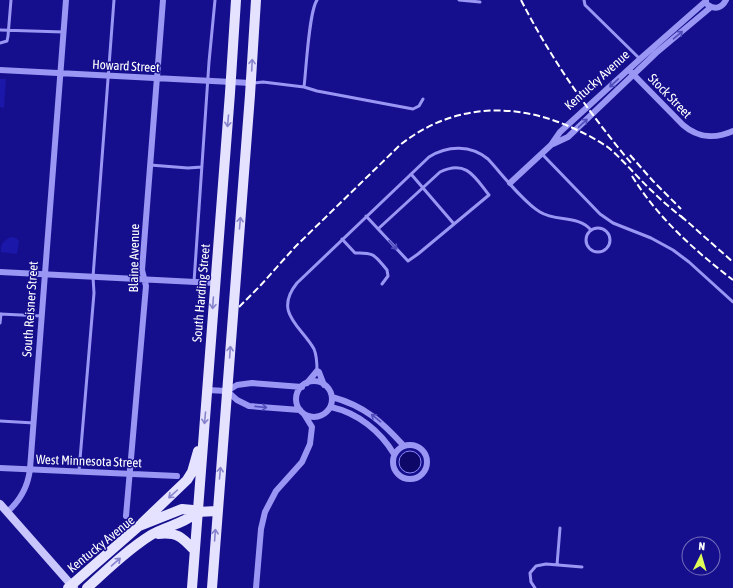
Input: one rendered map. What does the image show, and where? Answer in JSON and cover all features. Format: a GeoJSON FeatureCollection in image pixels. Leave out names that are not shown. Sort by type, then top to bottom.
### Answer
{"type":"FeatureCollection","features":[{"type":"Feature","properties":{"kind":"main road","name":"South Harding Street"},"geometry":{"type":"LineString","coordinates":[[192,588],[236,0]]}},
{"type":"Feature","properties":{"kind":"main road"},"geometry":{"type":"LineString","coordinates":[[212,588],[251,83],[256,0]]}},
{"type":"Feature","properties":{"kind":"main road"},"geometry":{"type":"LineString","coordinates":[[139,526],[187,480],[192,472],[203,436]]}},
{"type":"Feature","properties":{"kind":"main road","name":"Kentucky Avenue"},"geometry":{"type":"LineString","coordinates":[[71,587],[139,526],[182,509],[197,512],[217,511]]}},
{"type":"Feature","properties":{"kind":"main road","name":"Kentucky Avenue"},"geometry":{"type":"LineString","coordinates":[[87,588],[125,554],[152,534],[184,521],[197,512]]}},
{"type":"Feature","properties":{"kind":"main road"},"geometry":{"type":"LineString","coordinates":[[152,534],[170,533],[179,535],[194,550]]}},
{"type":"Feature","properties":{"kind":"street","name":"South Reisner Street"},"geometry":{"type":"LineString","coordinates":[[7,512],[16,504],[24,492],[30,469],[46,274],[45,268],[62,32],[66,0]]}},
{"type":"Feature","properties":{"kind":"street","name":"Blaine Avenue"},"geometry":{"type":"LineString","coordinates":[[126,516],[146,286],[142,270],[163,0]]}},
{"type":"Feature","properties":{"kind":"street"},"geometry":{"type":"LineString","coordinates":[[706,1],[711,6],[718,8],[724,4],[726,0]]}},
{"type":"Feature","properties":{"kind":"street","name":"Kentucky Avenue"},"geometry":{"type":"LineString","coordinates":[[510,183],[551,145],[560,132],[628,69],[706,1]]}},
{"type":"Feature","properties":{"kind":"street"},"geometry":{"type":"LineString","coordinates":[[551,145],[568,137],[656,53],[711,6]]}},
{"type":"Feature","properties":{"kind":"street","name":"Stock Street"},"geometry":{"type":"LineString","coordinates":[[628,69],[689,130],[699,135],[706,136],[717,136],[733,132]]}},
{"type":"Feature","properties":{"kind":"street","name":"Howard Street"},"geometry":{"type":"LineString","coordinates":[[0,70],[251,83]]}},
{"type":"Feature","properties":{"kind":"street"},"geometry":{"type":"LineString","coordinates":[[0,272],[215,283]]}},
{"type":"Feature","properties":{"kind":"street"},"geometry":{"type":"LineString","coordinates":[[256,588],[261,534],[265,512],[276,491],[302,462],[310,444],[312,427],[331,407],[332,397],[330,391],[324,385],[317,371],[304,385],[296,398],[297,403],[312,427]]}},
{"type":"Feature","properties":{"kind":"street"},"geometry":{"type":"LineString","coordinates":[[207,390],[227,391],[237,385],[252,383],[304,385],[316,382],[324,385]]}},
{"type":"Feature","properties":{"kind":"street"},"geometry":{"type":"LineString","coordinates":[[227,391],[237,400],[250,406],[302,412],[312,417],[321,416]]}},
{"type":"Feature","properties":{"kind":"street"},"geometry":{"type":"LineString","coordinates":[[332,397],[355,405],[368,412],[385,426],[404,446]]}},
{"type":"Feature","properties":{"kind":"street"},"geometry":{"type":"LineString","coordinates":[[331,407],[349,413],[367,423],[384,439],[394,454]]}},
{"type":"Feature","properties":{"kind":"street"},"geometry":{"type":"LineString","coordinates":[[416,445],[426,454],[428,465],[423,474],[413,479],[401,477],[397,474],[394,468],[394,454],[404,446],[416,445]]}},
{"type":"Feature","properties":{"kind":"street","name":"West Minnesota Street"},"geometry":{"type":"LineString","coordinates":[[0,468],[177,476]]}},
{"type":"Feature","properties":{"kind":"street"},"geometry":{"type":"LineString","coordinates":[[0,504],[71,587]]}},
{"type":"Feature","properties":{"kind":"lane"},"geometry":{"type":"LineString","coordinates":[[0,43],[7,41],[11,0]]}},
{"type":"Feature","properties":{"kind":"lane"},"geometry":{"type":"LineString","coordinates":[[79,471],[94,293],[93,277],[114,0]]}},
{"type":"Feature","properties":{"kind":"lane"},"geometry":{"type":"LineString","coordinates":[[194,282],[215,0]]}},
{"type":"Feature","properties":{"kind":"lane"},"geometry":{"type":"LineString","coordinates":[[304,87],[313,8],[317,0]]}},
{"type":"Feature","properties":{"kind":"lane"},"geometry":{"type":"LineString","coordinates":[[459,0],[480,2]]}},
{"type":"Feature","properties":{"kind":"lane"},"geometry":{"type":"LineString","coordinates":[[584,0],[586,5],[640,59]]}},
{"type":"Feature","properties":{"kind":"lane"},"geometry":{"type":"LineString","coordinates":[[0,30],[62,32]]}},
{"type":"Feature","properties":{"kind":"lane"},"geometry":{"type":"LineString","coordinates":[[251,83],[263,82],[304,87],[317,91],[413,109],[419,106],[423,100]]}},
{"type":"Feature","properties":{"kind":"lane"},"geometry":{"type":"LineString","coordinates":[[317,371],[317,358],[314,350],[291,320],[289,299],[291,291],[297,283],[366,216],[429,157],[437,152],[457,148],[473,150],[485,156],[532,208],[541,213],[555,217],[575,220],[591,230]]}},
{"type":"Feature","properties":{"kind":"lane"},"geometry":{"type":"LineString","coordinates":[[542,154],[600,214],[613,223],[651,238],[673,250],[689,262],[733,302]]}},
{"type":"Feature","properties":{"kind":"lane"},"geometry":{"type":"LineString","coordinates":[[150,166],[188,168],[202,167]]}},
{"type":"Feature","properties":{"kind":"lane"},"geometry":{"type":"LineString","coordinates":[[366,216],[378,229],[408,261],[490,195],[470,172],[463,168],[447,168],[440,172],[378,229]]}},
{"type":"Feature","properties":{"kind":"lane"},"geometry":{"type":"LineString","coordinates":[[411,174],[454,224]]}},
{"type":"Feature","properties":{"kind":"lane"},"geometry":{"type":"LineString","coordinates":[[599,228],[602,229],[610,237],[609,245],[604,250],[600,252],[593,250],[588,245],[587,238],[591,230],[599,228]]}},
{"type":"Feature","properties":{"kind":"lane"},"geometry":{"type":"LineString","coordinates":[[342,239],[355,253],[364,252],[374,255],[388,270],[388,276],[382,284]]}},
{"type":"Feature","properties":{"kind":"lane"},"geometry":{"type":"LineString","coordinates":[[0,324],[0,314],[42,316]]}},
{"type":"Feature","properties":{"kind":"lane"},"geometry":{"type":"LineString","coordinates":[[0,421],[34,423]]}},
{"type":"Feature","properties":{"kind":"lane"},"geometry":{"type":"LineString","coordinates":[[557,565],[560,528]]}},
{"type":"Feature","properties":{"kind":"lane"},"geometry":{"type":"LineString","coordinates":[[535,588],[531,582],[530,573],[536,566],[546,564],[582,568]]}},
{"type":"Feature","properties":{"kind":"shaded area"},"geometry":{"type":"Polygon","coordinates":[[[0,79],[6,79],[4,108],[0,107],[0,79]]]}},
{"type":"Feature","properties":{"kind":"shaded area"},"geometry":{"type":"Polygon","coordinates":[[[11,237],[16,238],[19,241],[17,254],[1,252],[3,243],[6,239],[11,237]]]}},
{"type":"Feature","properties":{"kind":"shaded area"},"geometry":{"type":"Polygon","coordinates":[[[410,451],[418,454],[421,462],[418,470],[410,473],[402,470],[399,462],[402,454],[410,451]]]}},
{"type":"Feature","properties":{"kind":"railway"},"geometry":{"type":"LineString","coordinates":[[521,0],[545,43],[572,85],[600,125],[631,163]]}},
{"type":"Feature","properties":{"kind":"railway"},"geometry":{"type":"LineString","coordinates":[[239,307],[295,247],[400,145],[420,131],[442,121],[463,114],[486,111],[509,111],[531,114],[554,121],[581,132],[609,148],[656,195],[684,219]]}},
{"type":"Feature","properties":{"kind":"railway"},"geometry":{"type":"LineString","coordinates":[[630,155],[681,209]]}},
{"type":"Feature","properties":{"kind":"railway"},"geometry":{"type":"LineString","coordinates":[[632,176],[653,206],[665,219],[704,257],[733,280]]}},
{"type":"Feature","properties":{"kind":"railway"},"geometry":{"type":"LineString","coordinates":[[681,216],[733,262]]}}]}
